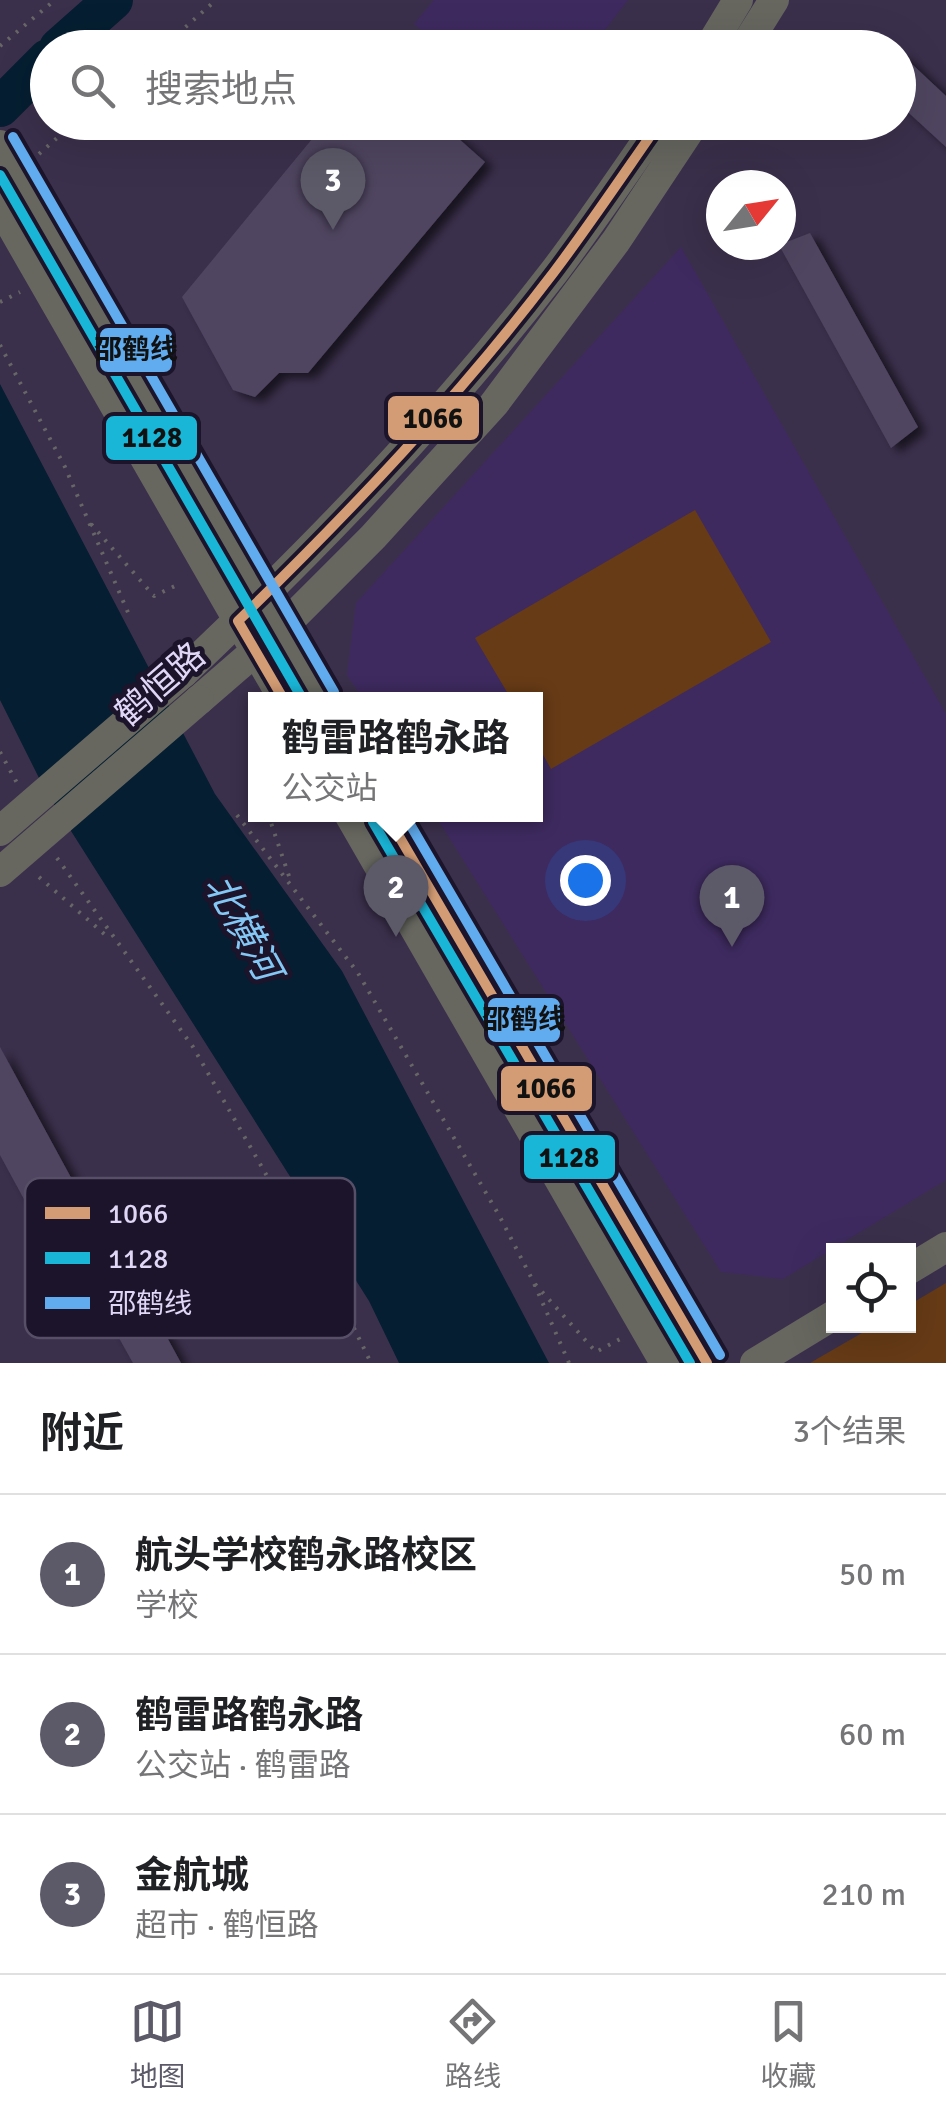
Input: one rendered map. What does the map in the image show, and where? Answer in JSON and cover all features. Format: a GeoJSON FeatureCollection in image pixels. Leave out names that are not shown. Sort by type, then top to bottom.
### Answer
{"type":"FeatureCollection","features":[{"type":"Feature","properties":{"kind":"street"},"geometry":{"type":"LineString","coordinates":[[720,30],[738,0]]}},
{"type":"Feature","properties":{"kind":"street"},"geometry":{"type":"LineString","coordinates":[[755,30],[774,0]]}},
{"type":"Feature","properties":{"kind":"street","name":"鹤恒路"},"geometry":{"type":"LineString","coordinates":[[0,832],[183,673],[340,521],[462,385],[555,270],[647,140]]}},
{"type":"Feature","properties":{"kind":"street","name":"鹤恒路"},"geometry":{"type":"LineString","coordinates":[[0,872],[281,629],[372,537],[494,404],[616,241],[683,140]]}},
{"type":"Feature","properties":{"kind":"street"},"geometry":{"type":"LineString","coordinates":[[18,156],[261,600],[316,692]]}},
{"type":"Feature","properties":{"kind":"street"},"geometry":{"type":"LineString","coordinates":[[0,206],[279,692]]}},
{"type":"Feature","properties":{"kind":"street"},"geometry":{"type":"LineString","coordinates":[[354,822],[664,1363]]}},
{"type":"Feature","properties":{"kind":"street"},"geometry":{"type":"LineString","coordinates":[[391,822],[707,1363]]}},
{"type":"Feature","properties":{"kind":"street"},"geometry":{"type":"LineString","coordinates":[[916,1265],[946,1248]]}},
{"type":"Feature","properties":{"kind":"street"},"geometry":{"type":"LineString","coordinates":[[755,1363],[826,1321]]}},
{"type":"Feature","properties":{"kind":"path"},"geometry":{"type":"LineString","coordinates":[[0,46],[55,0]]}},
{"type":"Feature","properties":{"kind":"path"},"geometry":{"type":"LineString","coordinates":[[182,30],[216,0]]}},
{"type":"Feature","properties":{"kind":"path"},"geometry":{"type":"LineString","coordinates":[[18,156],[45,140]]}},
{"type":"Feature","properties":{"kind":"path"},"geometry":{"type":"LineString","coordinates":[[0,302],[20,292]]}},
{"type":"Feature","properties":{"kind":"path"},"geometry":{"type":"LineString","coordinates":[[0,345],[65,467],[130,617]]}},
{"type":"Feature","properties":{"kind":"path"},"geometry":{"type":"LineString","coordinates":[[88,522],[154,596],[176,586]]}},
{"type":"Feature","properties":{"kind":"path"},"geometry":{"type":"LineString","coordinates":[[0,752],[18,784]]}},
{"type":"Feature","properties":{"kind":"path"},"geometry":{"type":"LineString","coordinates":[[237,815],[358,974],[500,1217],[568,1363]]}},
{"type":"Feature","properties":{"kind":"path"},"geometry":{"type":"LineString","coordinates":[[271,822],[292,887]]}},
{"type":"Feature","properties":{"kind":"path"},"geometry":{"type":"LineString","coordinates":[[52,849],[193,1047],[269,1178]]}},
{"type":"Feature","properties":{"kind":"path"},"geometry":{"type":"LineString","coordinates":[[39,877],[117,945]]}},
{"type":"Feature","properties":{"kind":"path"},"geometry":{"type":"LineString","coordinates":[[532,1281],[596,1352],[644,1326]]}},
{"type":"Feature","properties":{"kind":"path"},"geometry":{"type":"LineString","coordinates":[[355,1328],[371,1363]]}},
{"type":"Feature","properties":{"kind":"shaded area"},"geometry":{"type":"Polygon","coordinates":[[[434,0],[628,0],[605,30],[421,30],[414,24],[434,0]]]}},
{"type":"Feature","properties":{"kind":"shaded area"},"geometry":{"type":"Polygon","coordinates":[[[681,247],[946,714],[946,1180],[842,1243],[826,1243],[826,1253],[783,1279],[721,1272],[439,822],[543,822],[543,692],[358,692],[347,675],[356,603],[681,247]]]}},
{"type":"Feature","properties":{"kind":"shaded area"},"geometry":{"type":"Polygon","coordinates":[[[695,510],[771,642],[551,769],[543,755],[543,692],[507,692],[475,638],[695,510]]]}},
{"type":"Feature","properties":{"kind":"shaded area"},"geometry":{"type":"Polygon","coordinates":[[[946,1283],[946,1363],[810,1363],[862,1333],[916,1333],[916,1301],[946,1283]]]}},
{"type":"Feature","properties":{"kind":"water","name":"北横河"},"geometry":{"type":"Polygon","coordinates":[[[0,384],[215,794],[342,971],[549,1363],[399,1363],[355,1279],[355,1178],[291,1178],[45,790],[0,700],[0,384]]]}},
{"type":"Feature","properties":{"kind":"building"},"geometry":{"type":"Polygon","coordinates":[[[916,68],[946,96],[946,147],[916,120],[916,68]]]}},
{"type":"Feature","properties":{"kind":"building"},"geometry":{"type":"Polygon","coordinates":[[[311,140],[460,140],[485,162],[308,373],[279,373],[255,397],[233,390],[182,297],[311,140]]]}},
{"type":"Feature","properties":{"kind":"building"},"geometry":{"type":"Polygon","coordinates":[[[810,233],[918,427],[891,448],[787,260],[796,260],[796,238],[810,233]]]}},
{"type":"Feature","properties":{"kind":"building"},"geometry":{"type":"Polygon","coordinates":[[[0,1047],[71,1178],[25,1178],[25,1201],[0,1155],[0,1047]]]}},
{"type":"Feature","properties":{"kind":"building"},"geometry":{"type":"Polygon","coordinates":[[[119,1338],[167,1338],[181,1363],[133,1363],[119,1338]]]}},
{"type":"Feature","properties":{"kind":"waterway"},"geometry":{"type":"LineString","coordinates":[[79,30],[113,0]]}},
{"type":"Feature","properties":{"kind":"waterway"},"geometry":{"type":"LineString","coordinates":[[0,107],[30,77]]}},
{"type":"Feature","properties":{"kind":"transit line","name":"邵鹤线"},"geometry":{"type":"LineString","coordinates":[[13,137],[334,692]]}},
{"type":"Feature","properties":{"kind":"transit line","name":"1066"},"geometry":{"type":"LineString","coordinates":[[279,692],[238,621],[363,495],[480,364],[568,254],[647,140]]}},
{"type":"Feature","properties":{"kind":"transit line","name":"1128"},"geometry":{"type":"LineString","coordinates":[[0,175],[298,692]]}},
{"type":"Feature","properties":{"kind":"transit line","name":"1128"},"geometry":{"type":"LineString","coordinates":[[373,822],[690,1363]]}},
{"type":"Feature","properties":{"kind":"transit line","name":"1066"},"geometry":{"type":"LineString","coordinates":[[391,822],[707,1363]]}},
{"type":"Feature","properties":{"kind":"transit line","name":"邵鹤线"},"geometry":{"type":"LineString","coordinates":[[409,822],[720,1355]]}},
{"type":"Feature","properties":{"kind":"place","name":"金航城"},"geometry":{"type":"Point","coordinates":[333,230]}},
{"type":"Feature","properties":{"kind":"place","name":"鹤雷路鹤永路"},"geometry":{"type":"Point","coordinates":[396,937]}},
{"type":"Feature","properties":{"kind":"place","name":"航头学校鹤永路校区"},"geometry":{"type":"Point","coordinates":[732,947]}}]}
